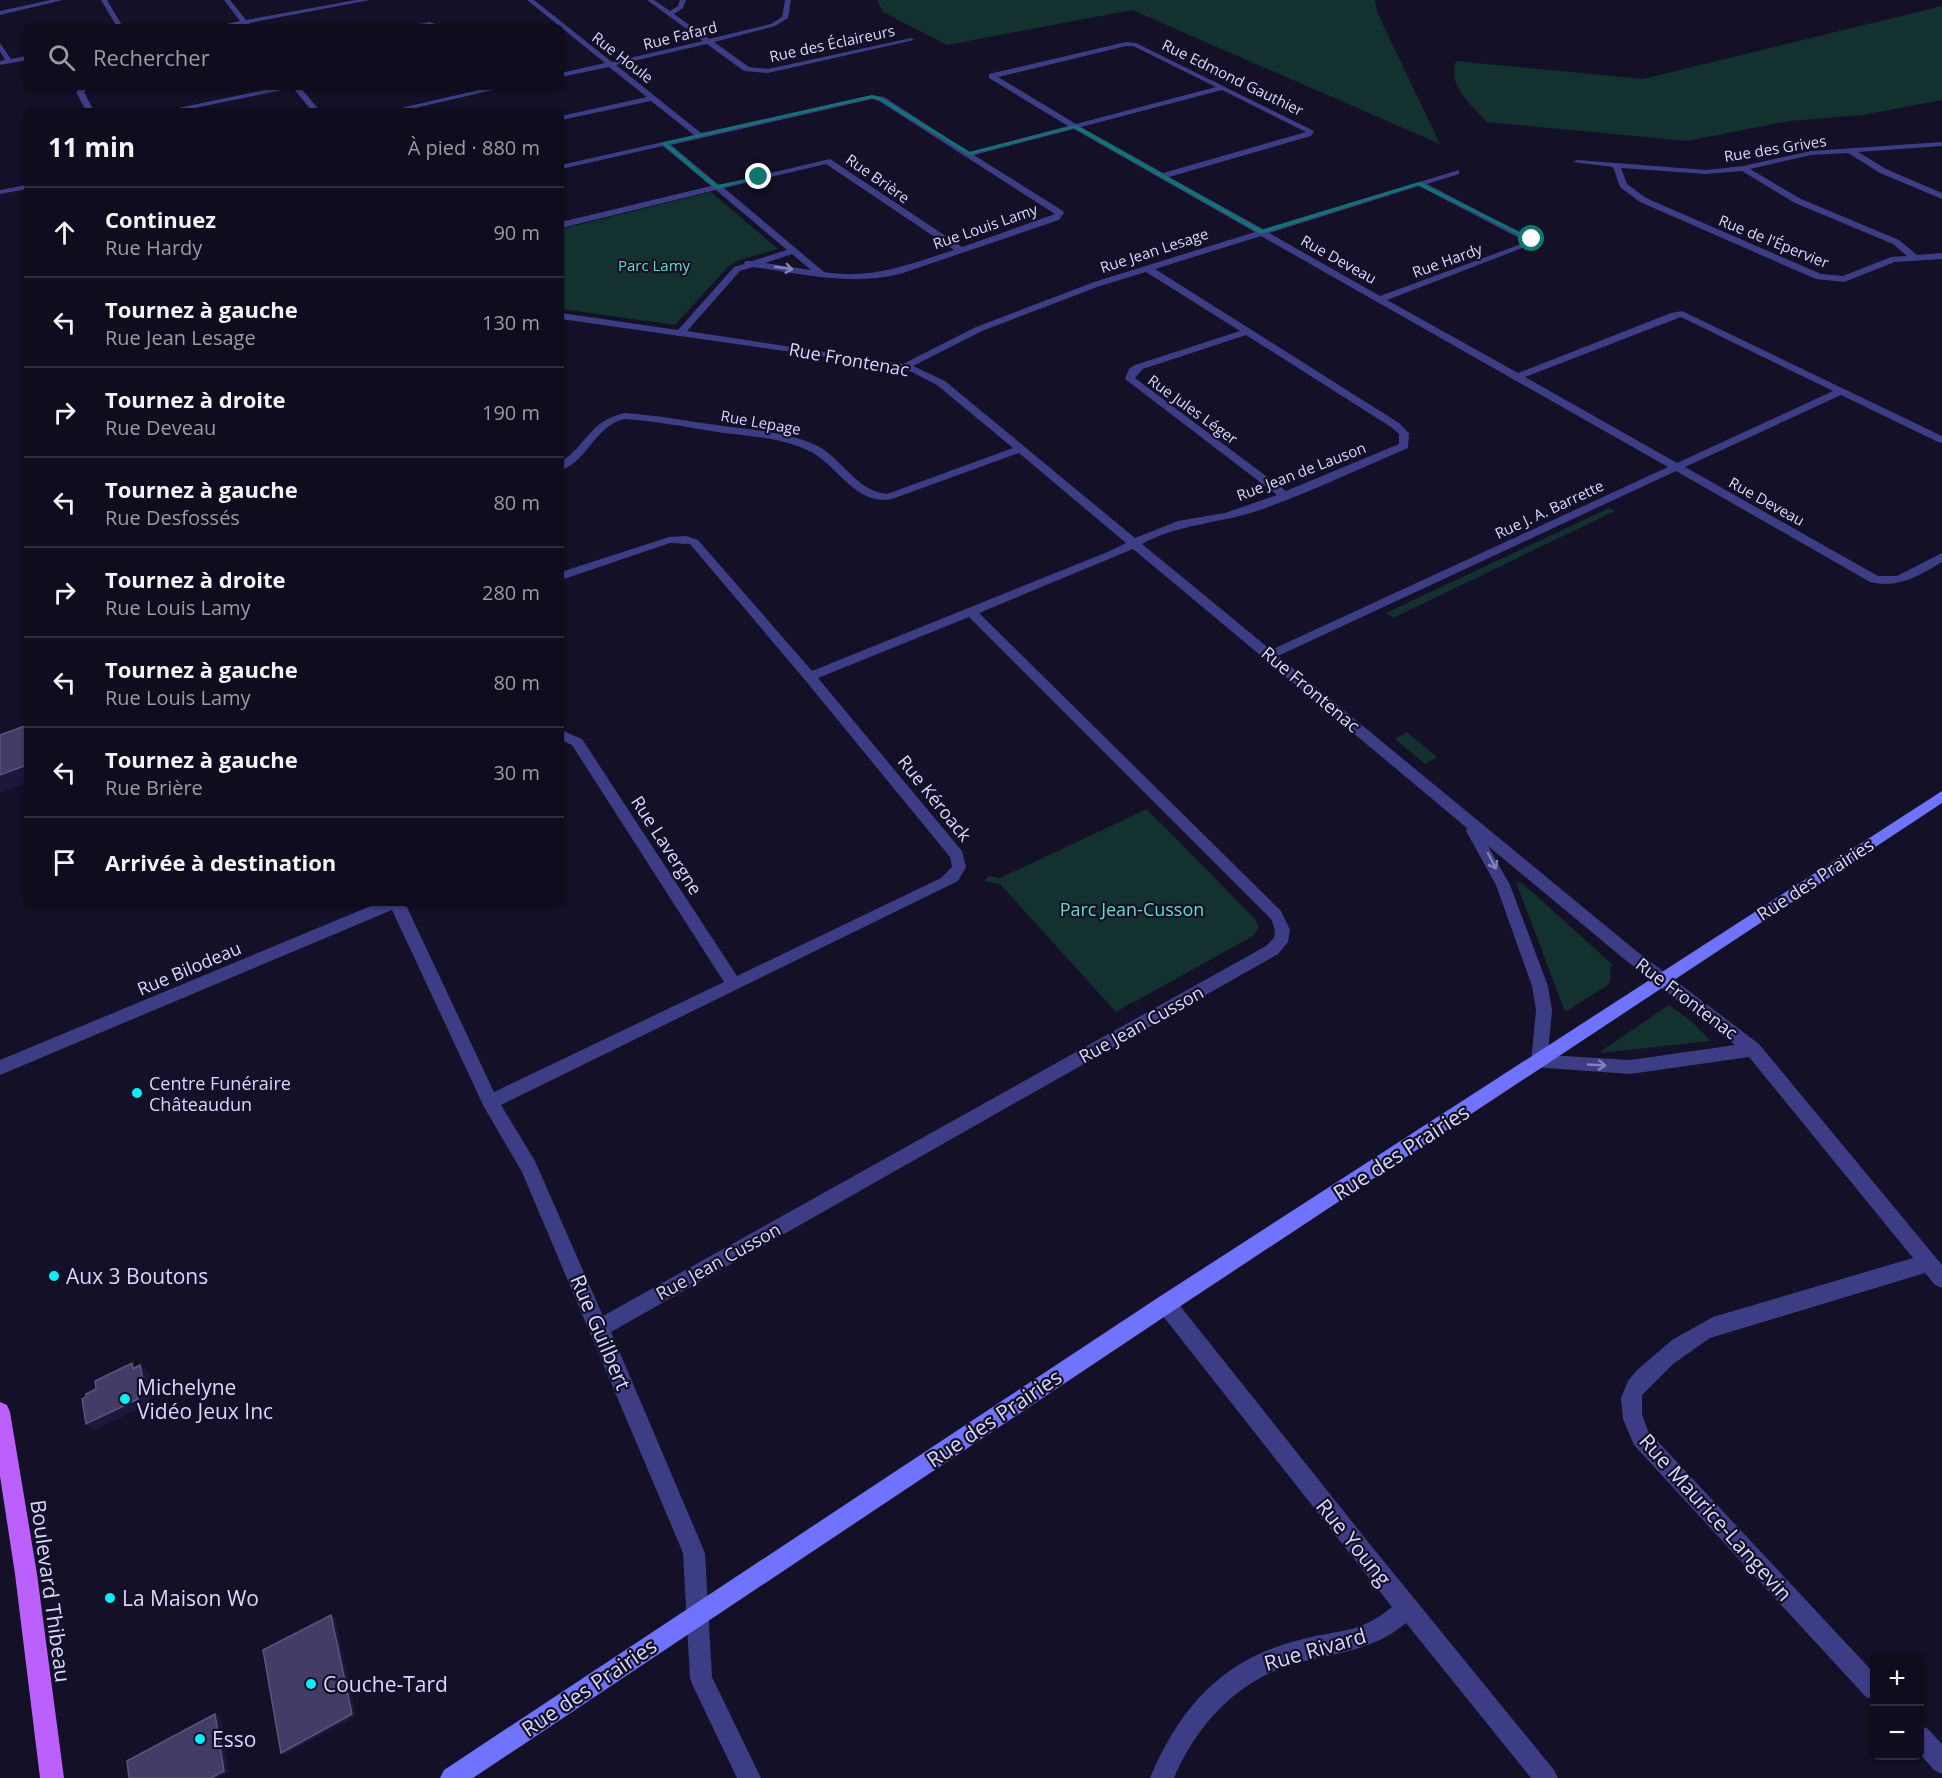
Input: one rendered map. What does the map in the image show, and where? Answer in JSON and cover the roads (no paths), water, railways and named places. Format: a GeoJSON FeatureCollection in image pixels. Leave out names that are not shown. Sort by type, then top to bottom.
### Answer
{"type":"FeatureCollection","features":[{"type":"Feature","properties":{"kind":"main road","name":"Rue des Prairies"},"geometry":{"type":"LineString","coordinates":[[452,1778],[1166,1304],[1941,798]]}},
{"type":"Feature","properties":{"kind":"main road","name":"Boulevard Thibeau"},"geometry":{"type":"LineString","coordinates":[[0,1412],[26,1574],[52,1778]]}},
{"type":"Feature","properties":{"kind":"street"},"geometry":{"type":"LineString","coordinates":[[0,14],[60,0]]}},
{"type":"Feature","properties":{"kind":"street"},"geometry":{"type":"LineString","coordinates":[[104,0],[118,24]]}},
{"type":"Feature","properties":{"kind":"street"},"geometry":{"type":"LineString","coordinates":[[227,0],[246,24]]}},
{"type":"Feature","properties":{"kind":"street"},"geometry":{"type":"LineString","coordinates":[[252,24],[367,0]]}},
{"type":"Feature","properties":{"kind":"street","name":"Rue Houle"},"geometry":{"type":"LineString","coordinates":[[530,0],[560,24]]}},
{"type":"Feature","properties":{"kind":"street","name":"Rue des Éclaireurs"},"geometry":{"type":"LineString","coordinates":[[650,0],[747,69],[759,71],[910,40]]}},
{"type":"Feature","properties":{"kind":"street"},"geometry":{"type":"LineString","coordinates":[[670,14],[681,7],[683,0]]}},
{"type":"Feature","properties":{"kind":"street","name":"Rue Fafard"},"geometry":{"type":"LineString","coordinates":[[564,74],[708,42],[779,23],[786,16],[788,0]]}},
{"type":"Feature","properties":{"kind":"street","name":"Rue Houle"},"geometry":{"type":"LineString","coordinates":[[564,27],[699,135]]}},
{"type":"Feature","properties":{"kind":"street","name":"Rue Edmond Gauthier"},"geometry":{"type":"LineString","coordinates":[[992,76],[1128,44],[1137,45],[1311,132],[1163,176]]}},
{"type":"Feature","properties":{"kind":"street"},"geometry":{"type":"LineString","coordinates":[[1,48],[9,61]]}},
{"type":"Feature","properties":{"kind":"street"},"geometry":{"type":"LineString","coordinates":[[0,63],[24,58]]}},
{"type":"Feature","properties":{"kind":"street","name":"Rue Deveau"},"geometry":{"type":"LineString","coordinates":[[992,76],[1074,126],[1880,581],[1896,582],[1942,557]]}},
{"type":"Feature","properties":{"kind":"street"},"geometry":{"type":"LineString","coordinates":[[969,154],[1222,88]]}},
{"type":"Feature","properties":{"kind":"street"},"geometry":{"type":"LineString","coordinates":[[82,90],[80,92],[88,108]]}},
{"type":"Feature","properties":{"kind":"street"},"geometry":{"type":"LineString","coordinates":[[183,108],[275,90]]}},
{"type":"Feature","properties":{"kind":"street"},"geometry":{"type":"LineString","coordinates":[[298,90],[314,108]]}},
{"type":"Feature","properties":{"kind":"street"},"geometry":{"type":"LineString","coordinates":[[406,108],[488,90]]}},
{"type":"Feature","properties":{"kind":"street","name":"Rue Louis Lamy"},"geometry":{"type":"LineString","coordinates":[[664,143],[872,96],[881,99],[969,154],[1060,214],[884,275],[849,278],[748,263]]}},
{"type":"Feature","properties":{"kind":"street"},"geometry":{"type":"LineString","coordinates":[[564,117],[653,98]]}},
{"type":"Feature","properties":{"kind":"street"},"geometry":{"type":"LineString","coordinates":[[564,166],[664,143]]}},
{"type":"Feature","properties":{"kind":"street","name":"Rue Louis Lamy"},"geometry":{"type":"LineString","coordinates":[[664,143],[820,273]]}},
{"type":"Feature","properties":{"kind":"street","name":"Rue des Grives"},"geometry":{"type":"LineString","coordinates":[[1578,162],[1700,172],[1743,168],[1802,154],[1942,144]]}},
{"type":"Feature","properties":{"kind":"street"},"geometry":{"type":"LineString","coordinates":[[1850,151],[1883,171],[1942,196]]}},
{"type":"Feature","properties":{"kind":"street","name":"Rue Brière"},"geometry":{"type":"LineString","coordinates":[[564,224],[820,162],[830,162],[961,250]]}},
{"type":"Feature","properties":{"kind":"street","name":"Rue de l'Épervier"},"geometry":{"type":"LineString","coordinates":[[1616,165],[1623,185],[1643,200],[1819,277],[1844,279],[1894,259],[1942,256]]}},
{"type":"Feature","properties":{"kind":"street"},"geometry":{"type":"LineString","coordinates":[[1743,168],[1798,201],[1896,242],[1914,257]]}},
{"type":"Feature","properties":{"kind":"street","name":"Rue Jean Lesage"},"geometry":{"type":"LineString","coordinates":[[904,367],[989,325],[1075,292],[1456,172]]}},
{"type":"Feature","properties":{"kind":"street","name":"Rue Hardy"},"geometry":{"type":"LineString","coordinates":[[1380,299],[1534,242],[1419,183]]}},
{"type":"Feature","properties":{"kind":"street"},"geometry":{"type":"LineString","coordinates":[[0,192],[24,188]]}},
{"type":"Feature","properties":{"kind":"street"},"geometry":{"type":"LineString","coordinates":[[680,333],[734,271],[748,263],[792,250]]}},
{"type":"Feature","properties":{"kind":"street","name":"Rue Jean de Lauson"},"geometry":{"type":"LineString","coordinates":[[810,677],[1114,554],[1169,527],[1240,513],[1399,450],[1404,446],[1406,438],[1395,425],[1147,268]]}},
{"type":"Feature","properties":{"kind":"street"},"geometry":{"type":"LineString","coordinates":[[1517,377],[1674,315],[1682,314],[1942,440]]}},
{"type":"Feature","properties":{"kind":"street","name":"Rue Frontenac"},"geometry":{"type":"LineString","coordinates":[[564,316],[904,367],[941,383],[1459,813],[1663,980],[1753,1049],[1942,1279]]}},
{"type":"Feature","properties":{"kind":"street","name":"Rue Jules Léger"},"geometry":{"type":"LineString","coordinates":[[1246,332],[1139,367],[1133,371],[1130,380],[1285,496]]}},
{"type":"Feature","properties":{"kind":"street","name":"Rue J. A. Barrette"},"geometry":{"type":"LineString","coordinates":[[1270,655],[1841,391]]}},
{"type":"Feature","properties":{"kind":"street","name":"Rue Lepage"},"geometry":{"type":"LineString","coordinates":[[564,464],[607,421],[625,416],[799,443],[826,455],[867,494],[876,497],[888,497],[1022,449]]}},
{"type":"Feature","properties":{"kind":"street","name":"Rue Kéroack"},"geometry":{"type":"LineString","coordinates":[[490,1102],[946,882],[959,868],[957,855],[810,677],[712,561],[691,540],[669,540],[564,575]]}},
{"type":"Feature","properties":{"kind":"street","name":"Rue Jean Cusson"},"geometry":{"type":"LineString","coordinates":[[600,1328],[1272,950],[1282,940],[1283,929],[1276,915],[971,612]]}},
{"type":"Feature","properties":{"kind":"street","name":"Rue Lavergne"},"geometry":{"type":"LineString","coordinates":[[564,736],[577,742],[734,985]]}},
{"type":"Feature","properties":{"kind":"street"},"geometry":{"type":"LineString","coordinates":[[1459,813],[1494,865],[1540,986],[1544,1010],[1539,1062],[1630,1067],[1753,1049]]}},
{"type":"Feature","properties":{"kind":"street","name":"Rue Bilodeau"},"geometry":{"type":"LineString","coordinates":[[0,1068],[388,906]]}},
{"type":"Feature","properties":{"kind":"street","name":"Rue Guilbert"},"geometry":{"type":"LineString","coordinates":[[396,906],[490,1102],[529,1167],[600,1328],[694,1553],[701,1678],[748,1778]]}},
{"type":"Feature","properties":{"kind":"street","name":"Rue Maurice-Langevin"},"geometry":{"type":"LineString","coordinates":[[1870,1684],[1641,1438],[1634,1425],[1631,1397],[1642,1378],[1694,1335],[1713,1326],[1928,1263]]}},
{"type":"Feature","properties":{"kind":"street","name":"Rue Young"},"geometry":{"type":"LineString","coordinates":[[1166,1304],[1546,1778]]}},
{"type":"Feature","properties":{"kind":"street","name":"Rue Rivard"},"geometry":{"type":"LineString","coordinates":[[1162,1778],[1169,1758],[1194,1720],[1208,1703],[1237,1676],[1252,1667],[1291,1653],[1373,1634],[1408,1608]]}},
{"type":"Feature","properties":{"kind":"street"},"geometry":{"type":"LineString","coordinates":[[1924,1742],[1942,1762]]}},
{"type":"Feature","properties":{"kind":"place","name":"Centre Funéraire Châteaudun"},"geometry":{"type":"Point","coordinates":[137,1093]}},
{"type":"Feature","properties":{"kind":"place","name":"Aux 3 Boutons"},"geometry":{"type":"Point","coordinates":[54,1276]}},
{"type":"Feature","properties":{"kind":"place","name":"Michelyne Vidéo Jeux Inc"},"geometry":{"type":"Point","coordinates":[125,1399]}},
{"type":"Feature","properties":{"kind":"place","name":"La Maison Wo"},"geometry":{"type":"Point","coordinates":[110,1598]}},
{"type":"Feature","properties":{"kind":"place","name":"Couche-Tard"},"geometry":{"type":"Point","coordinates":[311,1684]}},
{"type":"Feature","properties":{"kind":"place","name":"Esso"},"geometry":{"type":"Point","coordinates":[200,1739]}},
{"type":"Feature","properties":{"kind":"park label","name":"Parc Lamy"},"geometry":{"type":"Point","coordinates":[654,265]}},
{"type":"Feature","properties":{"kind":"park label","name":"Parc Jean-Cusson"},"geometry":{"type":"Point","coordinates":[1132,909]}}]}
